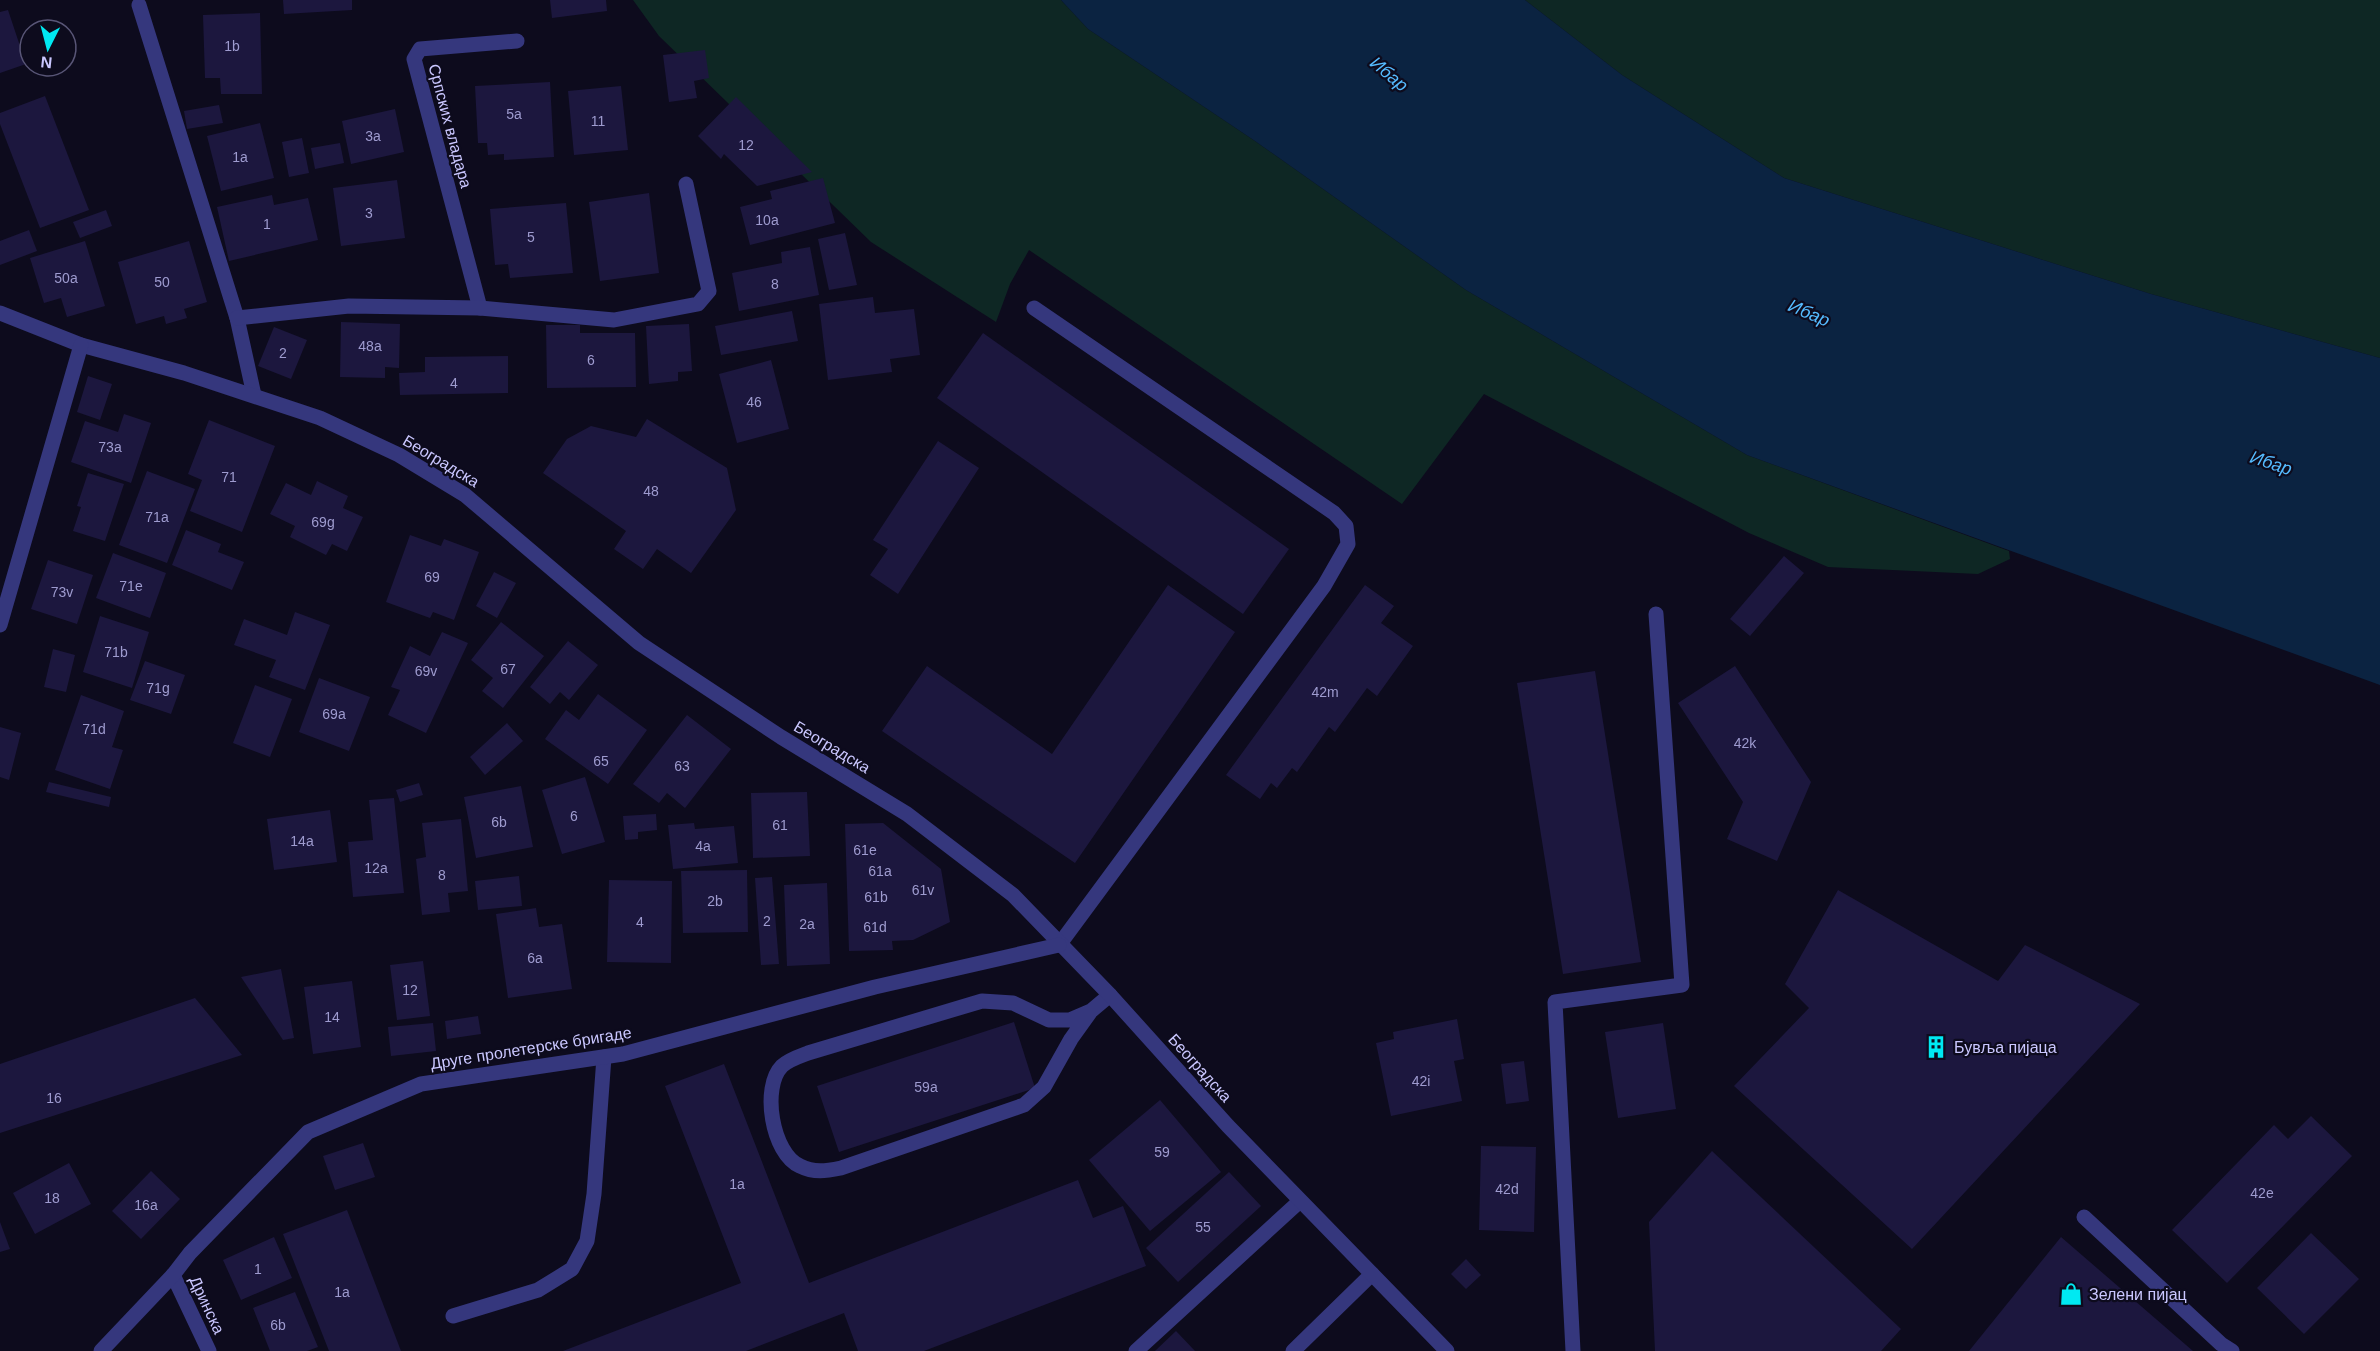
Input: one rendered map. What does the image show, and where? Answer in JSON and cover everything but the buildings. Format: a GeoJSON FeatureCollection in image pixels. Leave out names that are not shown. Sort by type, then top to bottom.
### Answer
{"type":"FeatureCollection","features":[{"type":"Feature","properties":{"kind":"street"},"geometry":{"type":"LineString","coordinates":[[139,6],[237,318],[254,395]]}},
{"type":"Feature","properties":{"kind":"street","name":"Српских владара"},"geometry":{"type":"LineString","coordinates":[[480,308],[414,59],[420,49],[517,41]]}},
{"type":"Feature","properties":{"kind":"street"},"geometry":{"type":"LineString","coordinates":[[237,318],[349,306],[480,308],[614,320],[698,304],[709,291],[686,184]]}},
{"type":"Feature","properties":{"kind":"street"},"geometry":{"type":"LineString","coordinates":[[0,299],[7,316]]}},
{"type":"Feature","properties":{"kind":"street"},"geometry":{"type":"LineString","coordinates":[[1034,308],[1334,513],[1346,526],[1348,544],[1324,586],[1059,945]]}},
{"type":"Feature","properties":{"kind":"street","name":"Београдска"},"geometry":{"type":"LineString","coordinates":[[7,316],[81,345],[254,395],[320,418],[399,455],[465,495],[639,643],[781,737],[907,814],[1013,895],[1110,995],[1228,1126],[1447,1351]]}},
{"type":"Feature","properties":{"kind":"street"},"geometry":{"type":"LineString","coordinates":[[0,625],[81,345]]}},
{"type":"Feature","properties":{"kind":"street"},"geometry":{"type":"LineString","coordinates":[[1573,1351],[1555,1002],[1682,985],[1656,614]]}},
{"type":"Feature","properties":{"kind":"street","name":"Друге пролетерске бригаде"},"geometry":{"type":"LineString","coordinates":[[101,1351],[173,1275],[190,1253],[308,1132],[421,1084],[604,1057],[874,987],[1059,945]]}},
{"type":"Feature","properties":{"kind":"street"},"geometry":{"type":"LineString","coordinates":[[1091,1011],[1070,1020],[1049,1020],[1013,1003],[982,1001],[807,1053],[783,1065],[771,1086],[771,1111],[783,1151],[798,1166],[821,1172],[841,1168],[1024,1105],[1044,1087],[1071,1039],[1091,1011],[1110,995]]}},
{"type":"Feature","properties":{"kind":"street"},"geometry":{"type":"LineString","coordinates":[[453,1316],[538,1290],[572,1269],[587,1241],[594,1194],[604,1057]]}},
{"type":"Feature","properties":{"kind":"street"},"geometry":{"type":"LineString","coordinates":[[1136,1351],[1300,1201]]}},
{"type":"Feature","properties":{"kind":"street"},"geometry":{"type":"LineString","coordinates":[[2084,1217],[2221,1344],[2232,1351]]}},
{"type":"Feature","properties":{"kind":"street"},"geometry":{"type":"LineString","coordinates":[[1293,1351],[1372,1274]]}},
{"type":"Feature","properties":{"kind":"street","name":"Дринска"},"geometry":{"type":"LineString","coordinates":[[173,1275],[209,1351]]}},
{"type":"Feature","properties":{"kind":"green space"},"geometry":{"type":"Polygon","coordinates":[[[633,0],[1061,0],[1088,29],[1255,141],[1466,290],[1747,455],[2009,551],[2010,559],[1978,574],[1828,567],[1749,533],[1484,394],[1402,504],[1029,250],[1010,284],[996,322],[871,242],[659,36],[633,0]]]}},
{"type":"Feature","properties":{"kind":"green space"},"geometry":{"type":"Polygon","coordinates":[[[1525,0],[2380,0],[2380,358],[2151,294],[1784,178],[1622,75],[1525,0]]]}},
{"type":"Feature","properties":{"kind":"water","name":"Ибар"},"geometry":{"type":"Polygon","coordinates":[[[1061,0],[1525,0],[1622,75],[1784,178],[2151,294],[2380,358],[2380,685],[1747,455],[1466,290],[1255,141],[1088,29],[1061,0]]]}},
{"type":"Feature","properties":{"kind":"place","name":"Бувља пијаца"},"geometry":{"type":"Point","coordinates":[1936,1047]}},
{"type":"Feature","properties":{"kind":"place","name":"Зелени пијац"},"geometry":{"type":"Point","coordinates":[2071,1294]}}]}
